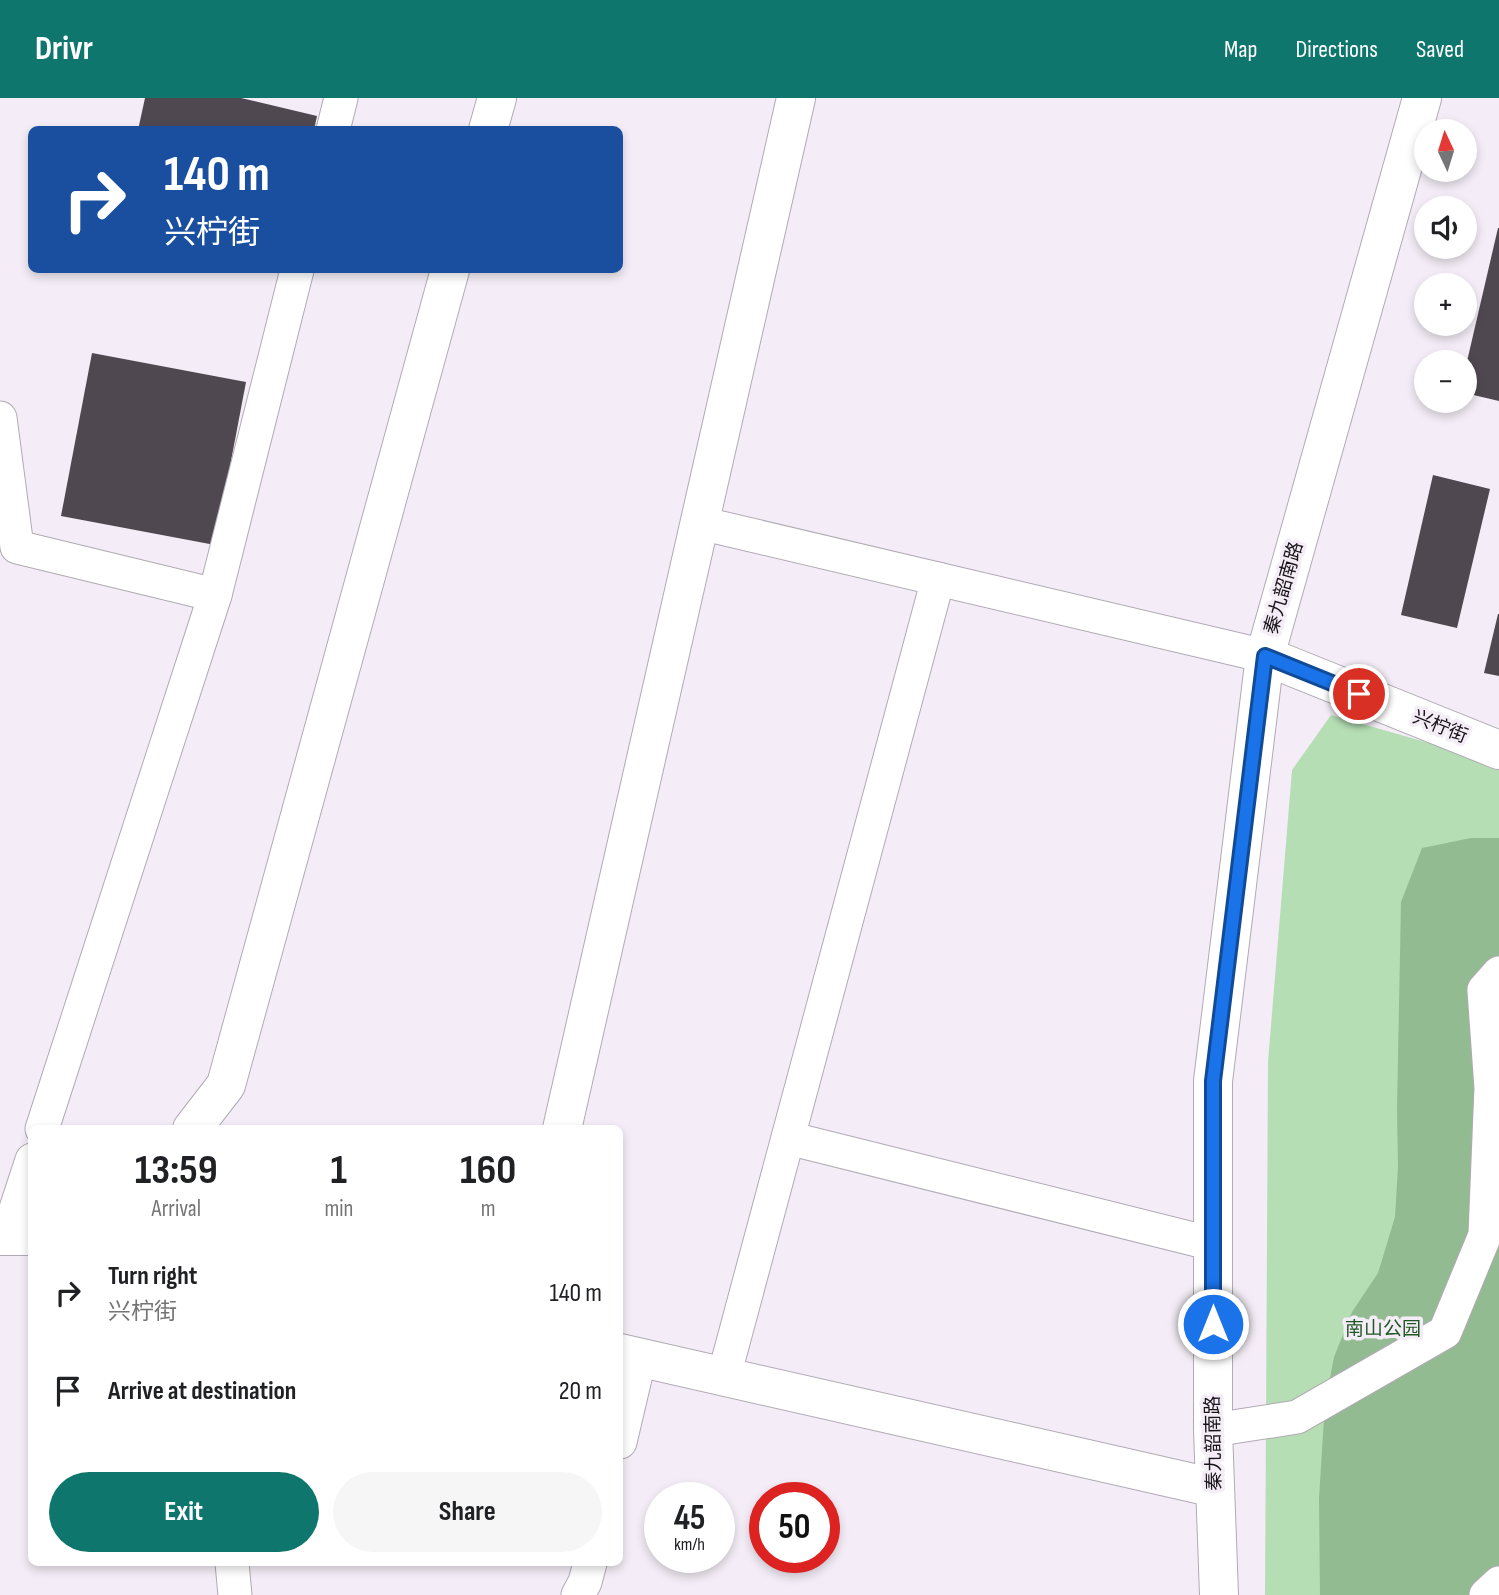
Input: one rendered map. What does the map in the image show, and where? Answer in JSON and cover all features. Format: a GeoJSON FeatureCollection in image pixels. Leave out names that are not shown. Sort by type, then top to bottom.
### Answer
{"type":"FeatureCollection","features":[{"type":"Feature","properties":{"kind":"street"},"geometry":{"type":"LineString","coordinates":[[334,126],[341,98]]}},
{"type":"Feature","properties":{"kind":"street"},"geometry":{"type":"LineString","coordinates":[[489,126],[497,98]]}},
{"type":"Feature","properties":{"kind":"street"},"geometry":{"type":"LineString","coordinates":[[563,1125],[796,98]]}},
{"type":"Feature","properties":{"kind":"street","name":"秦九韶南路"},"geometry":{"type":"LineString","coordinates":[[1219,1595],[1213,1430],[1213,1081],[1265,656],[1422,98]]}},
{"type":"Feature","properties":{"kind":"street"},"geometry":{"type":"LineString","coordinates":[[43,1125],[215,595],[296,273]]}},
{"type":"Feature","properties":{"kind":"street"},"geometry":{"type":"LineString","coordinates":[[195,1125],[226,1085],[449,273]]}},
{"type":"Feature","properties":{"kind":"street"},"geometry":{"type":"LineString","coordinates":[[0,418],[17,547],[215,595]]}},
{"type":"Feature","properties":{"kind":"street"},"geometry":{"type":"LineString","coordinates":[[699,523],[1265,656]]}},
{"type":"Feature","properties":{"kind":"street"},"geometry":{"type":"LineString","coordinates":[[724,1376],[938,579]]}},
{"type":"Feature","properties":{"kind":"street","name":"兴柠街"},"geometry":{"type":"LineString","coordinates":[[1265,656],[1499,750]]}},
{"type":"Feature","properties":{"kind":"street"},"geometry":{"type":"LineString","coordinates":[[1213,1430],[1297,1416],[1445,1332],[1485,1235],[1491,1088],[1485,990],[1499,973]]}},
{"type":"Feature","properties":{"kind":"street"},"geometry":{"type":"LineString","coordinates":[[788,1139],[1213,1244]]}},
{"type":"Feature","properties":{"kind":"street"},"geometry":{"type":"LineString","coordinates":[[13,1236],[28,1176]]}},
{"type":"Feature","properties":{"kind":"street"},"geometry":{"type":"LineString","coordinates":[[623,1416],[630,1355],[1215,1488]]}},
{"type":"Feature","properties":{"kind":"street"},"geometry":{"type":"LineString","coordinates":[[232,1566],[235,1595]]}},
{"type":"Feature","properties":{"kind":"street"},"geometry":{"type":"LineString","coordinates":[[578,1595],[589,1566]]}},
{"type":"Feature","properties":{"kind":"street"},"geometry":{"type":"LineString","coordinates":[[1486,1595],[1499,1583]]}},
{"type":"Feature","properties":{"kind":"green space","name":"南山公园"},"geometry":{"type":"Polygon","coordinates":[[[1331,715],[1499,763],[1499,1595],[1265,1595],[1268,1062],[1292,770],[1331,715]]]}},
{"type":"Feature","properties":{"kind":"green space"},"geometry":{"type":"Polygon","coordinates":[[[1471,838],[1499,838],[1499,1595],[1320,1595],[1319,1499],[1325,1404],[1334,1357],[1352,1312],[1378,1273],[1395,1217],[1401,902],[1422,848],[1471,838]]]}},
{"type":"Feature","properties":{"kind":"building"},"geometry":{"type":"Polygon","coordinates":[[[145,98],[241,98],[317,116],[315,126],[139,126],[145,98]]]}},
{"type":"Feature","properties":{"kind":"building"},"geometry":{"type":"Polygon","coordinates":[[[1499,228],[1499,401],[1477,396],[1477,350],[1470,350],[1473,336],[1477,336],[1477,318],[1499,228]]]}},
{"type":"Feature","properties":{"kind":"building"},"geometry":{"type":"Polygon","coordinates":[[[92,353],[246,382],[215,545],[61,516],[92,353]]]}},
{"type":"Feature","properties":{"kind":"building"},"geometry":{"type":"Polygon","coordinates":[[[1433,475],[1490,489],[1457,628],[1401,615],[1433,475]]]}},
{"type":"Feature","properties":{"kind":"building"},"geometry":{"type":"Polygon","coordinates":[[[1499,614],[1499,676],[1484,673],[1499,614]]]}},
{"type":"Feature","properties":{"kind":"route"},"geometry":{"type":"LineString","coordinates":[[1213,1324],[1213,1081],[1265,656],[1359,694]]}}]}
